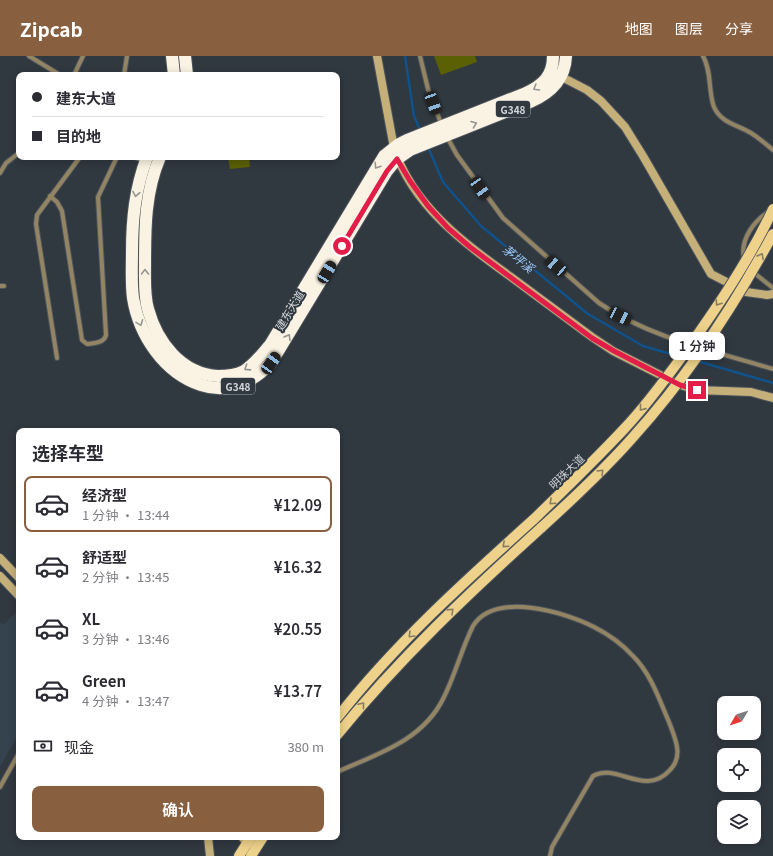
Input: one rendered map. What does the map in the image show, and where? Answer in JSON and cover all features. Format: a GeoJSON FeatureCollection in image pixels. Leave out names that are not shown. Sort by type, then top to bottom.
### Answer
{"type":"FeatureCollection","features":[{"type":"Feature","properties":{"kind":"highway"},"geometry":{"type":"LineString","coordinates":[[172,56],[174,72]]}},
{"type":"Feature","properties":{"kind":"highway"},"geometry":{"type":"LineString","coordinates":[[185,56],[186,72]]}},
{"type":"Feature","properties":{"kind":"highway"},"geometry":{"type":"LineString","coordinates":[[553,56],[556,74]]}},
{"type":"Feature","properties":{"kind":"highway"},"geometry":{"type":"LineString","coordinates":[[556,74],[566,56]]}},
{"type":"Feature","properties":{"kind":"highway","name":"建东大道"},"geometry":{"type":"LineString","coordinates":[[159,162],[147,199],[144,227],[145,296],[151,320],[168,350],[186,366],[208,375],[232,375],[244,371],[254,364],[270,345],[378,164],[408,145],[533,90],[556,74]]}},
{"type":"Feature","properties":{"kind":"highway","name":"建东大道"},"geometry":{"type":"LineString","coordinates":[[142,160],[135,198],[132,227],[132,285],[133,298],[138,317],[153,348],[170,367],[193,383],[206,387],[220,388],[234,387],[248,382],[261,373],[271,363],[387,171],[396,153]]}},
{"type":"Feature","properties":{"kind":"main road","name":"明珠大道"},"geometry":{"type":"LineString","coordinates":[[340,715],[394,652],[438,607],[534,519],[581,474],[625,428],[666,379],[703,327],[739,272],[773,209]]}},
{"type":"Feature","properties":{"kind":"main road"},"geometry":{"type":"LineString","coordinates":[[340,732],[391,672],[440,621],[612,460],[660,406],[714,332],[748,279],[773,234]]}},
{"type":"Feature","properties":{"kind":"main road"},"geometry":{"type":"LineString","coordinates":[[239,856],[252,840]]}},
{"type":"Feature","properties":{"kind":"main road"},"geometry":{"type":"LineString","coordinates":[[251,856],[253,840]]}},
{"type":"Feature","properties":{"kind":"street"},"geometry":{"type":"LineString","coordinates":[[30,56],[55,72]]}},
{"type":"Feature","properties":{"kind":"street"},"geometry":{"type":"LineString","coordinates":[[75,72],[83,56]]}},
{"type":"Feature","properties":{"kind":"street"},"geometry":{"type":"LineString","coordinates":[[124,72],[127,56]]}},
{"type":"Feature","properties":{"kind":"street"},"geometry":{"type":"LineString","coordinates":[[377,56],[396,153],[418,194],[437,217],[453,233],[592,338],[614,351],[680,385],[707,391],[739,390],[773,398]]}},
{"type":"Feature","properties":{"kind":"street"},"geometry":{"type":"LineString","coordinates":[[420,56],[440,132],[503,218],[599,303],[616,313],[668,338],[773,369]]}},
{"type":"Feature","properties":{"kind":"street"},"geometry":{"type":"LineString","coordinates":[[703,56],[709,72],[714,107],[720,116],[727,122],[750,133],[773,150]]}},
{"type":"Feature","properties":{"kind":"street"},"geometry":{"type":"LineString","coordinates":[[556,74],[587,90],[601,101],[625,127],[711,274],[746,292],[767,295],[773,294]]}},
{"type":"Feature","properties":{"kind":"street"},"geometry":{"type":"LineString","coordinates":[[0,173],[6,163],[16,155]]}},
{"type":"Feature","properties":{"kind":"street"},"geometry":{"type":"LineString","coordinates":[[57,358],[36,224],[37,215],[78,160]]}},
{"type":"Feature","properties":{"kind":"street"},"geometry":{"type":"LineString","coordinates":[[50,196],[57,202],[62,211],[82,340],[87,344],[101,341],[105,339],[106,335],[98,197],[116,160]]}},
{"type":"Feature","properties":{"kind":"street"},"geometry":{"type":"LineString","coordinates":[[148,160],[159,162]]}},
{"type":"Feature","properties":{"kind":"street"},"geometry":{"type":"LineString","coordinates":[[773,209],[763,215],[754,224],[747,236],[743,250],[744,257],[750,269],[760,280],[773,288]]}},
{"type":"Feature","properties":{"kind":"street"},"geometry":{"type":"LineString","coordinates":[[0,558],[16,575]]}},
{"type":"Feature","properties":{"kind":"street"},"geometry":{"type":"LineString","coordinates":[[0,576],[16,593]]}},
{"type":"Feature","properties":{"kind":"street"},"geometry":{"type":"LineString","coordinates":[[340,771],[396,745],[414,735],[428,722],[444,698],[473,626],[476,621],[486,612],[499,608],[525,608],[573,618],[594,627],[615,640],[634,656],[642,666],[655,689],[674,734],[678,750],[675,764],[664,776],[651,781],[638,781],[604,772],[593,776],[552,847],[550,856]]}},
{"type":"Feature","properties":{"kind":"street"},"geometry":{"type":"LineString","coordinates":[[0,787],[16,758]]}},
{"type":"Feature","properties":{"kind":"street"},"geometry":{"type":"LineString","coordinates":[[208,840],[210,856]]}},
{"type":"Feature","properties":{"kind":"shaded area"},"geometry":{"type":"Polygon","coordinates":[[[434,56],[475,56],[477,62],[441,75],[434,56]]]}},
{"type":"Feature","properties":{"kind":"shaded area"},"geometry":{"type":"Polygon","coordinates":[[[228,160],[249,160],[250,167],[230,169],[228,160]]]}},
{"type":"Feature","properties":{"kind":"shaded area"},"geometry":{"type":"Polygon","coordinates":[[[16,613],[16,738],[0,767],[0,622],[3,625],[16,613]]]}},
{"type":"Feature","properties":{"kind":"waterway","name":"茅坪溪"},"geometry":{"type":"LineString","coordinates":[[405,56],[414,116],[421,132]]}},
{"type":"Feature","properties":{"kind":"waterway","name":"茅坪溪"},"geometry":{"type":"LineString","coordinates":[[428,147],[443,182],[481,226],[588,314],[643,346],[678,356]]}},
{"type":"Feature","properties":{"kind":"waterway","name":"茅坪溪"},"geometry":{"type":"LineString","coordinates":[[697,361],[773,383]]}},
{"type":"Feature","properties":{"kind":"route"},"geometry":{"type":"LineString","coordinates":[[342,246],[387,171],[397,159],[418,194],[437,217],[470,247],[592,338],[680,385],[697,390]]}}]}
